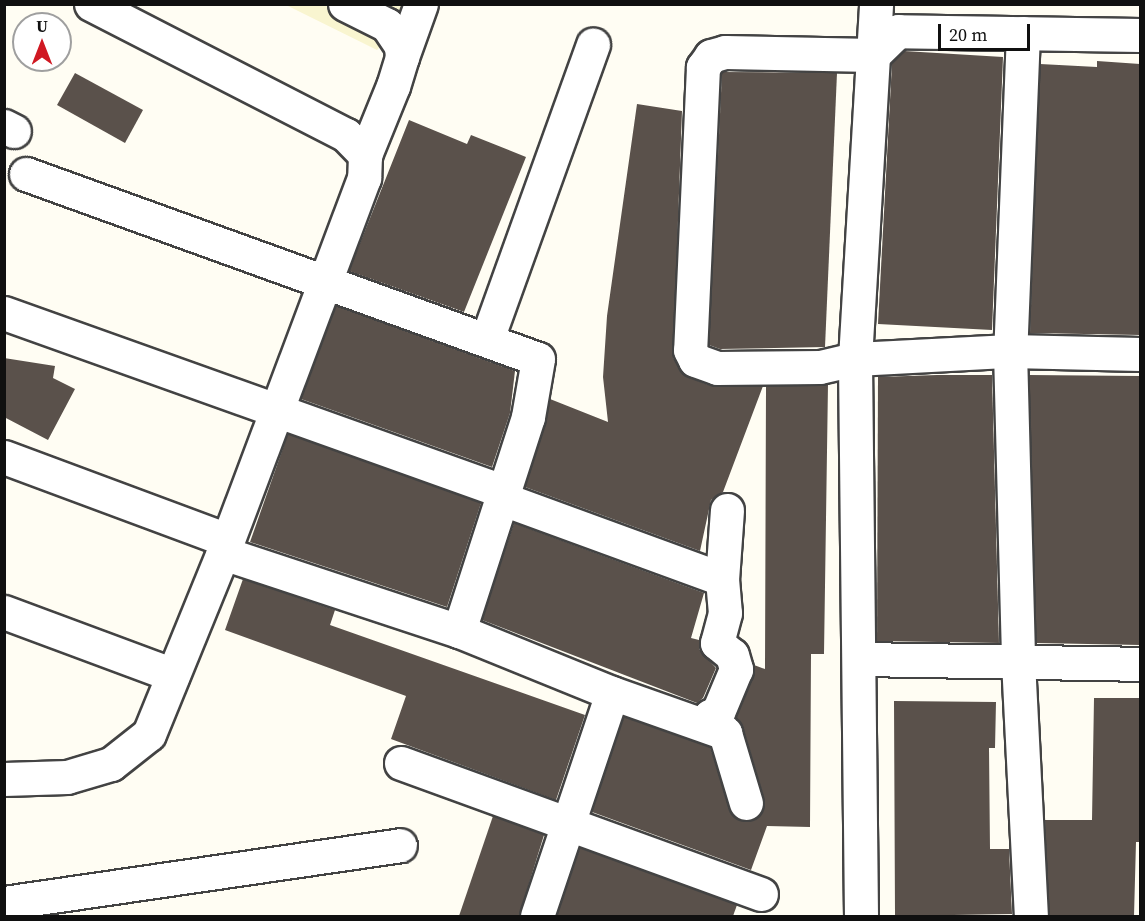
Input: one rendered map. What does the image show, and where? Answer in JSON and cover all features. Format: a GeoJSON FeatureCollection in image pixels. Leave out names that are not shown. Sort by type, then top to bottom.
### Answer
{"type":"FeatureCollection","features":[{"type":"Feature","properties":{"kind":"street"},"geometry":{"type":"LineString","coordinates":[[91,4],[346,135],[365,155]]}},
{"type":"Feature","properties":{"kind":"street"},"geometry":{"type":"LineString","coordinates":[[345,4],[387,25],[398,38],[402,57]]}},
{"type":"Feature","properties":{"kind":"street"},"geometry":{"type":"LineString","coordinates":[[4,779],[67,777],[111,764],[149,734],[225,546],[323,281],[364,178],[365,155],[422,4]]}},
{"type":"Feature","properties":{"kind":"street"},"geometry":{"type":"LineString","coordinates":[[861,916],[861,659],[855,359],[876,4]]}},
{"type":"Feature","properties":{"kind":"street"},"geometry":{"type":"LineString","coordinates":[[1140,35],[898,31],[873,55],[725,52],[711,56],[703,67],[690,350],[695,360],[717,368],[820,367],[855,359],[1010,351],[1140,354]]}},
{"type":"Feature","properties":{"kind":"street"},"geometry":{"type":"LineString","coordinates":[[1023,33],[1010,351],[1018,661],[1030,916]]}},
{"type":"Feature","properties":{"kind":"street"},"geometry":{"type":"LineString","coordinates":[[487,339],[593,44]]}},
{"type":"Feature","properties":{"kind":"street"},"geometry":{"type":"LineString","coordinates":[[26,174],[538,359],[533,397],[504,495],[459,631]]}},
{"type":"Feature","properties":{"kind":"street"},"geometry":{"type":"LineString","coordinates":[[4,313],[275,409],[722,579]]}},
{"type":"Feature","properties":{"kind":"street"},"geometry":{"type":"LineString","coordinates":[[4,458],[225,546],[459,631],[612,693],[725,733]]}},
{"type":"Feature","properties":{"kind":"street"},"geometry":{"type":"LineString","coordinates":[[727,510],[722,579],[725,613],[717,644],[732,655],[736,669],[718,712],[710,716],[725,733],[746,803]]}},
{"type":"Feature","properties":{"kind":"street"},"geometry":{"type":"LineString","coordinates":[[4,612],[173,675]]}},
{"type":"Feature","properties":{"kind":"street"},"geometry":{"type":"LineString","coordinates":[[861,659],[1140,664]]}},
{"type":"Feature","properties":{"kind":"street"},"geometry":{"type":"LineString","coordinates":[[537,916],[570,824],[612,693]]}},
{"type":"Feature","properties":{"kind":"street"},"geometry":{"type":"LineString","coordinates":[[401,763],[761,894]]}},
{"type":"Feature","properties":{"kind":"street"},"geometry":{"type":"LineString","coordinates":[[4,903],[400,845]]}},
{"type":"Feature","properties":{"kind":"shaded area"},"geometry":{"type":"Polygon","coordinates":[[[286,5],[419,5],[377,50],[286,5]]]}},
{"type":"Feature","properties":{"kind":"building"},"geometry":{"type":"Polygon","coordinates":[[[904,51],[1003,57],[992,330],[878,324],[892,63],[904,51]]]}},
{"type":"Feature","properties":{"kind":"building"},"geometry":{"type":"Polygon","coordinates":[[[1097,61],[1140,64],[1140,335],[1030,333],[1040,64],[1097,67],[1097,61]]]}},
{"type":"Feature","properties":{"kind":"building"},"geometry":{"type":"Polygon","coordinates":[[[722,72],[837,73],[825,347],[720,349],[709,345],[722,72]]]}},
{"type":"Feature","properties":{"kind":"building"},"geometry":{"type":"Polygon","coordinates":[[[75,73],[143,110],[125,143],[57,105],[75,73]]]}},
{"type":"Feature","properties":{"kind":"building"},"geometry":{"type":"Polygon","coordinates":[[[637,104],[682,111],[673,358],[688,377],[711,386],[763,386],[723,492],[711,500],[700,551],[525,487],[550,399],[608,422],[603,377],[607,316],[637,104]]]}},
{"type":"Feature","properties":{"kind":"building"},"geometry":{"type":"Polygon","coordinates":[[[409,120],[467,144],[471,135],[526,157],[464,312],[349,271],[409,120]]]}},
{"type":"Feature","properties":{"kind":"building"},"geometry":{"type":"Polygon","coordinates":[[[336,306],[515,371],[510,413],[492,467],[301,399],[336,306]]]}},
{"type":"Feature","properties":{"kind":"building"},"geometry":{"type":"Polygon","coordinates":[[[4,358],[55,366],[53,378],[75,389],[48,440],[4,417],[4,358]]]}},
{"type":"Feature","properties":{"kind":"building"},"geometry":{"type":"Polygon","coordinates":[[[992,375],[999,643],[877,641],[878,377],[992,375]]]}},
{"type":"Feature","properties":{"kind":"building"},"geometry":{"type":"Polygon","coordinates":[[[1029,375],[1140,376],[1140,645],[1036,643],[1029,375]]]}},
{"type":"Feature","properties":{"kind":"building"},"geometry":{"type":"Polygon","coordinates":[[[828,384],[824,654],[811,654],[810,827],[767,826],[751,870],[592,812],[624,717],[710,747],[733,816],[742,821],[760,815],[764,798],[743,728],[736,717],[754,665],[765,669],[766,386],[828,384]]]}},
{"type":"Feature","properties":{"kind":"building"},"geometry":{"type":"Polygon","coordinates":[[[288,434],[481,503],[447,607],[250,542],[288,434]]]}},
{"type":"Feature","properties":{"kind":"building"},"geometry":{"type":"Polygon","coordinates":[[[514,523],[704,593],[691,638],[699,640],[699,649],[716,668],[703,698],[697,703],[482,620],[514,523]]]}},
{"type":"Feature","properties":{"kind":"building"},"geometry":{"type":"Polygon","coordinates":[[[243,579],[335,610],[330,625],[585,715],[556,800],[391,739],[406,696],[225,630],[243,579]]]}},
{"type":"Feature","properties":{"kind":"building"},"geometry":{"type":"Polygon","coordinates":[[[1094,698],[1140,698],[1140,842],[1136,842],[1134,916],[1049,916],[1045,820],[1092,820],[1094,698]]]}},
{"type":"Feature","properties":{"kind":"building"},"geometry":{"type":"Polygon","coordinates":[[[894,701],[996,702],[995,748],[989,748],[990,849],[1009,849],[1012,914],[895,916],[894,701]]]}},
{"type":"Feature","properties":{"kind":"building"},"geometry":{"type":"Polygon","coordinates":[[[493,816],[544,835],[519,916],[459,916],[493,816]]]}},
{"type":"Feature","properties":{"kind":"building"},"geometry":{"type":"Polygon","coordinates":[[[580,848],[737,905],[733,916],[557,916],[580,848]]]}}]}
